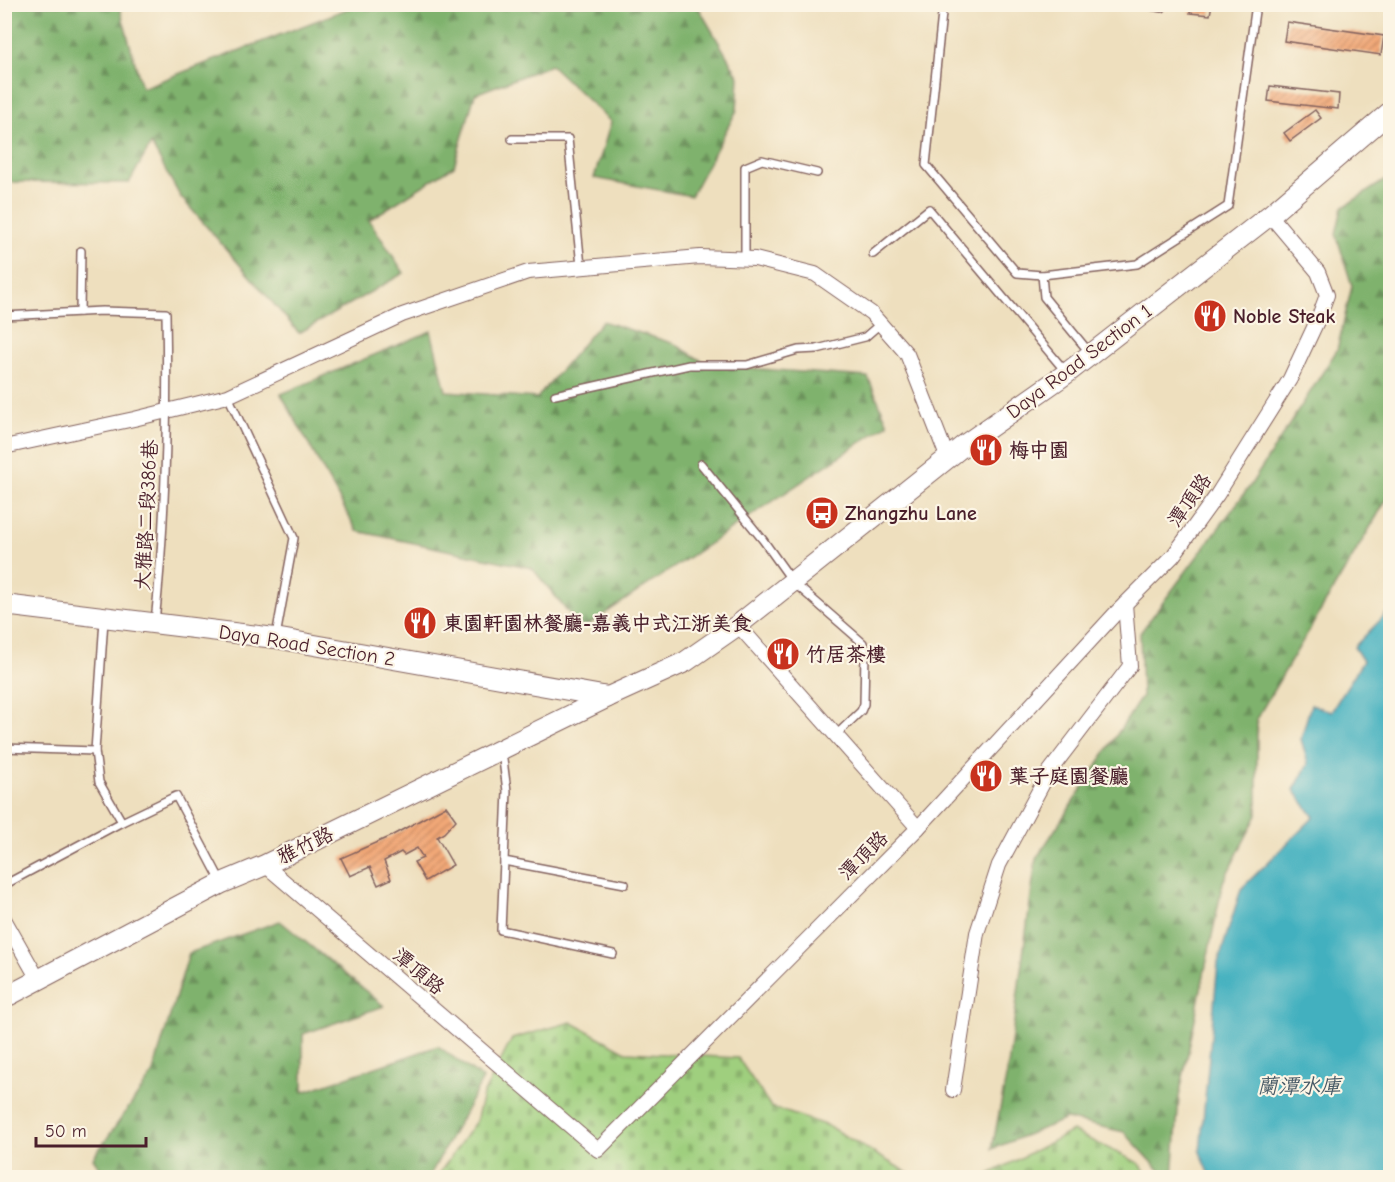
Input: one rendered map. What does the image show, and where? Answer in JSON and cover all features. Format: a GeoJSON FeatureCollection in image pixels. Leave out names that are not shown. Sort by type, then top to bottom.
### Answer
{"type":"FeatureCollection","features":[{"type":"Feature","properties":{"kind":"main road","name":"Daya Road Section 1"},"geometry":{"type":"LineString","coordinates":[[608,697],[685,662],[738,625],[963,446],[1067,373],[1270,215],[1390,111]]}},
{"type":"Feature","properties":{"kind":"main road","name":"Daya Road Section 2"},"geometry":{"type":"LineString","coordinates":[[4,605],[275,638],[608,697]]}},
{"type":"Feature","properties":{"kind":"main road","name":"雅竹路"},"geometry":{"type":"LineString","coordinates":[[4,998],[222,883],[265,865],[608,697]]}},
{"type":"Feature","properties":{"kind":"street","name":"潭頂路"},"geometry":{"type":"LineString","coordinates":[[265,865],[598,1149],[918,828],[1125,604],[1173,556],[1217,495],[1290,379],[1327,295],[1318,272],[1270,215]]}},
{"type":"Feature","properties":{"kind":"street"},"geometry":{"type":"LineString","coordinates":[[4,447],[228,396],[402,315],[528,272],[700,257],[755,259],[814,274],[871,313],[907,354],[948,459]]}},
{"type":"Feature","properties":{"kind":"street"},"geometry":{"type":"LineString","coordinates":[[953,1090],[977,933],[999,865],[1049,772],[1130,666],[1125,604]]}},
{"type":"Feature","properties":{"kind":"street"},"geometry":{"type":"LineString","coordinates":[[738,625],[918,828]]}},
{"type":"Feature","properties":{"kind":"street"},"geometry":{"type":"LineString","coordinates":[[4,919],[38,979]]}},
{"type":"Feature","properties":{"kind":"lane"},"geometry":{"type":"LineString","coordinates":[[943,4],[926,165],[1017,273],[1042,275],[1137,264],[1228,206],[1256,4]]}},
{"type":"Feature","properties":{"kind":"lane"},"geometry":{"type":"LineString","coordinates":[[1140,4],[1162,8],[1162,4]]}},
{"type":"Feature","properties":{"kind":"lane"},"geometry":{"type":"LineString","coordinates":[[512,139],[568,139],[581,266]]}},
{"type":"Feature","properties":{"kind":"lane"},"geometry":{"type":"LineString","coordinates":[[745,258],[746,167],[762,160],[817,173]]}},
{"type":"Feature","properties":{"kind":"lane"},"geometry":{"type":"LineString","coordinates":[[873,254],[929,209],[1067,373]]}},
{"type":"Feature","properties":{"kind":"lane"},"geometry":{"type":"LineString","coordinates":[[4,316],[80,312],[81,251]]}},
{"type":"Feature","properties":{"kind":"lane"},"geometry":{"type":"LineString","coordinates":[[1042,275],[1044,297],[1091,354]]}},
{"type":"Feature","properties":{"kind":"lane","name":"大雅路二段386巷"},"geometry":{"type":"LineString","coordinates":[[80,312],[166,313],[168,410],[159,590],[155,623]]}},
{"type":"Feature","properties":{"kind":"lane"},"geometry":{"type":"LineString","coordinates":[[555,395],[689,365],[747,365],[798,350],[817,349],[865,337],[880,324]]}},
{"type":"Feature","properties":{"kind":"lane"},"geometry":{"type":"LineString","coordinates":[[228,396],[294,538],[275,638]]}},
{"type":"Feature","properties":{"kind":"lane"},"geometry":{"type":"LineString","coordinates":[[701,464],[763,540],[793,582],[863,643],[865,653],[864,704],[861,711],[836,735]]}},
{"type":"Feature","properties":{"kind":"lane"},"geometry":{"type":"LineString","coordinates":[[104,618],[95,751],[99,782],[122,822]]}},
{"type":"Feature","properties":{"kind":"lane"},"geometry":{"type":"LineString","coordinates":[[4,748],[95,751]]}},
{"type":"Feature","properties":{"kind":"lane"},"geometry":{"type":"LineString","coordinates":[[501,750],[507,791],[501,930],[613,954]]}},
{"type":"Feature","properties":{"kind":"lane"},"geometry":{"type":"LineString","coordinates":[[4,885],[176,796],[222,883]]}},
{"type":"Feature","properties":{"kind":"lane"},"geometry":{"type":"LineString","coordinates":[[504,861],[625,884]]}},
{"type":"Feature","properties":{"kind":"green space"},"geometry":{"type":"Polygon","coordinates":[[[4,5],[119,5],[142,88],[357,5],[697,5],[739,77],[737,110],[691,196],[594,178],[611,122],[551,65],[475,94],[454,166],[369,220],[404,273],[299,333],[180,196],[151,144],[129,183],[5,182],[4,5]]]}},
{"type":"Feature","properties":{"kind":"green space"},"geometry":{"type":"Polygon","coordinates":[[[1390,177],[1390,494],[1257,718],[1257,815],[1223,882],[1179,1097],[1173,1177],[1166,1177],[1124,1132],[1066,1119],[992,1149],[1007,1073],[1036,859],[1142,696],[1140,633],[1250,486],[1337,350],[1352,286],[1336,234],[1342,208],[1390,177]]]}},
{"type":"Feature","properties":{"kind":"green space"},"geometry":{"type":"Polygon","coordinates":[[[602,321],[675,344],[708,365],[868,377],[888,424],[582,629],[532,568],[357,531],[281,394],[431,331],[446,391],[537,398],[602,321]]]}},
{"type":"Feature","properties":{"kind":"green space"},"geometry":{"type":"Polygon","coordinates":[[[280,921],[384,1006],[303,1034],[303,1092],[438,1046],[483,1079],[429,1177],[106,1177],[93,1158],[152,1075],[189,953],[280,921]]]}},
{"type":"Feature","properties":{"kind":"green space"},"geometry":{"type":"Polygon","coordinates":[[[571,1022],[626,1052],[738,1058],[771,1107],[828,1126],[915,1177],[436,1178],[476,1121],[483,1095],[512,1039],[571,1022]]]}},
{"type":"Feature","properties":{"kind":"green space"},"geometry":{"type":"Polygon","coordinates":[[[1072,1131],[1139,1163],[1149,1177],[984,1177],[1072,1131]]]}},
{"type":"Feature","properties":{"kind":"water","name":"蘭潭水庫"},"geometry":{"type":"Polygon","coordinates":[[[1390,610],[1390,1177],[1211,1177],[1200,1152],[1218,963],[1241,889],[1314,817],[1294,790],[1308,764],[1301,739],[1311,704],[1331,712],[1363,661],[1354,647],[1390,610]]]}},
{"type":"Feature","properties":{"kind":"building"},"geometry":{"type":"Polygon","coordinates":[[[1191,4],[1212,4],[1210,15],[1190,13],[1191,4]]]}},
{"type":"Feature","properties":{"kind":"building"},"geometry":{"type":"Polygon","coordinates":[[[1287,22],[1384,36],[1381,55],[1284,41],[1287,22]]]}},
{"type":"Feature","properties":{"kind":"building"},"geometry":{"type":"Polygon","coordinates":[[[1270,86],[1339,94],[1338,109],[1268,101],[1270,86]]]}},
{"type":"Feature","properties":{"kind":"building"},"geometry":{"type":"Polygon","coordinates":[[[1315,110],[1321,118],[1290,141],[1284,133],[1315,110]]]}},
{"type":"Feature","properties":{"kind":"building"},"geometry":{"type":"Polygon","coordinates":[[[446,806],[456,820],[437,837],[453,865],[425,881],[414,862],[423,858],[417,848],[404,855],[401,852],[384,861],[391,879],[378,885],[370,867],[350,876],[341,858],[391,836],[446,806]]]}},
{"type":"Feature","properties":{"kind":"place","name":"Noble Steak"},"geometry":{"type":"Point","coordinates":[1210,316]}},
{"type":"Feature","properties":{"kind":"place","name":"梅中園"},"geometry":{"type":"Point","coordinates":[986,450]}},
{"type":"Feature","properties":{"kind":"place","name":"Zhangzhu Lane"},"geometry":{"type":"Point","coordinates":[822,513]}},
{"type":"Feature","properties":{"kind":"place","name":"東園軒園林餐廳-嘉義中式江浙美食"},"geometry":{"type":"Point","coordinates":[420,623]}},
{"type":"Feature","properties":{"kind":"place","name":"竹居茶樓"},"geometry":{"type":"Point","coordinates":[783,654]}},
{"type":"Feature","properties":{"kind":"place","name":"葉子庭園餐廳"},"geometry":{"type":"Point","coordinates":[986,776]}}]}
